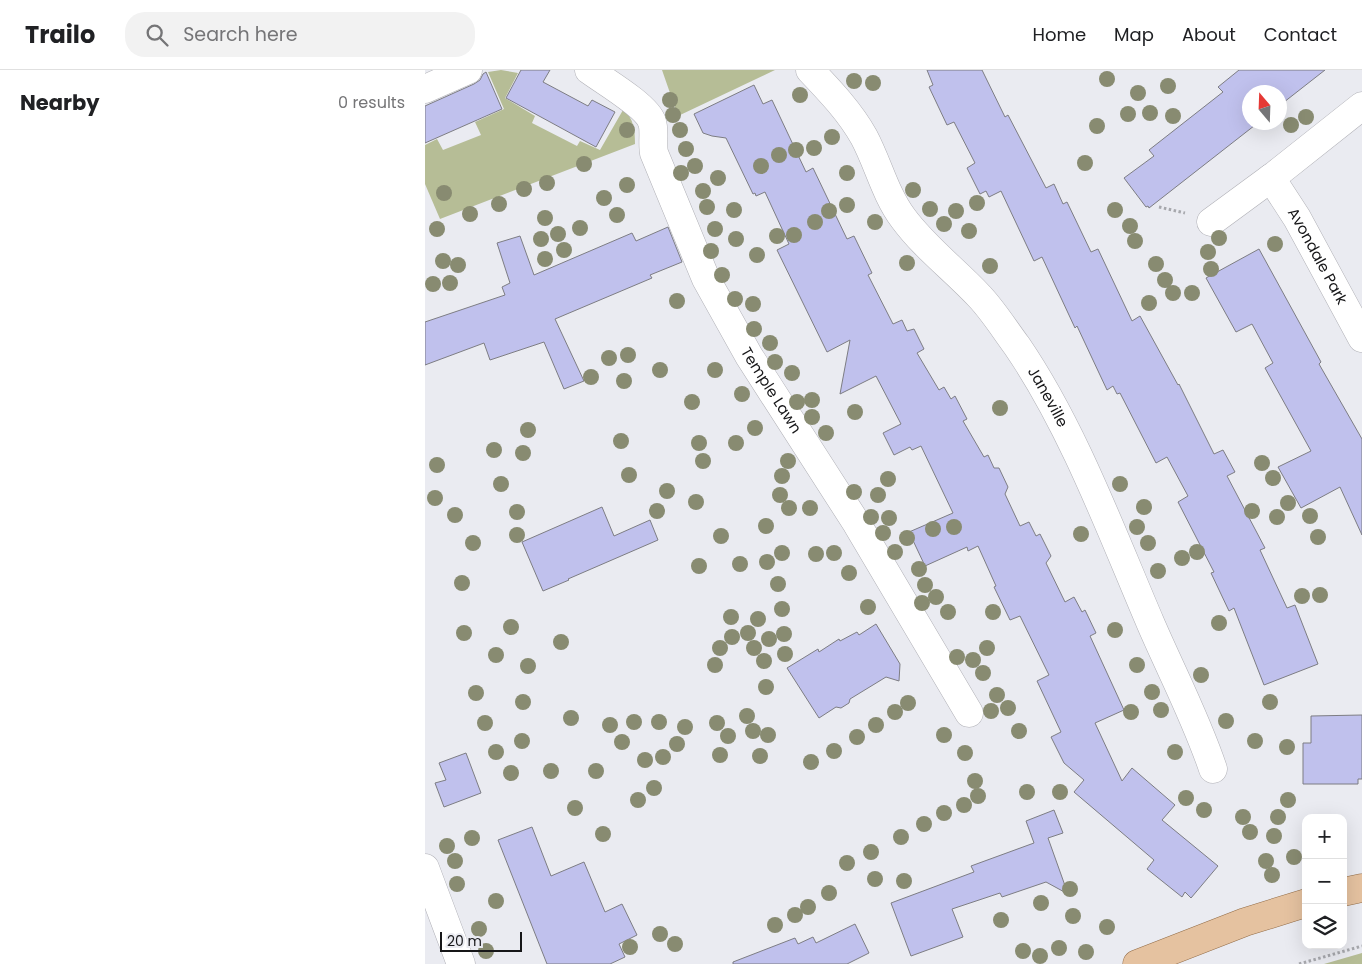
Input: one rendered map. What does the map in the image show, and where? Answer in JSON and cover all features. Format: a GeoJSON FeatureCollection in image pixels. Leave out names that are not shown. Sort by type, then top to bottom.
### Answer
{"type":"FeatureCollection","features":[{"type":"Feature","properties":{"kind":"main road"},"geometry":{"type":"LineString","coordinates":[[1347,891],[1362,888]]}},
{"type":"Feature","properties":{"kind":"main road"},"geometry":{"type":"LineString","coordinates":[[1137,964],[1245,922],[1303,904]]}},
{"type":"Feature","properties":{"kind":"street"},"geometry":{"type":"LineString","coordinates":[[425,89],[468,70]]}},
{"type":"Feature","properties":{"kind":"street","name":"Temple Lawn"},"geometry":{"type":"LineString","coordinates":[[589,70],[642,107],[650,116],[653,124],[652,144],[654,153],[706,279],[749,356],[857,524],[969,713]]}},
{"type":"Feature","properties":{"kind":"street","name":"Janeville"},"geometry":{"type":"LineString","coordinates":[[810,70],[854,121],[873,155],[890,197],[902,217],[932,250],[981,298],[1018,348],[1049,398],[1092,486],[1158,642],[1203,740],[1213,769]]}},
{"type":"Feature","properties":{"kind":"street"},"geometry":{"type":"LineString","coordinates":[[1211,222],[1271,178],[1362,106]]}},
{"type":"Feature","properties":{"kind":"street","name":"Avondale Park"},"geometry":{"type":"LineString","coordinates":[[1271,178],[1297,218],[1362,338]]}},
{"type":"Feature","properties":{"kind":"street"},"geometry":{"type":"LineString","coordinates":[[425,868],[461,964]]}},
{"type":"Feature","properties":{"kind":"path"},"geometry":{"type":"LineString","coordinates":[[1299,964],[1362,946]]}},
{"type":"Feature","properties":{"kind":"green space"},"geometry":{"type":"Polygon","coordinates":[[[501,70],[518,73],[505,98],[535,116],[532,123],[577,146],[580,141],[600,150],[623,110],[632,121],[635,144],[440,219],[425,184],[425,145],[437,139],[443,150],[481,135],[475,122],[504,109],[488,72],[501,70]]]}},
{"type":"Feature","properties":{"kind":"green space"},"geometry":{"type":"Polygon","coordinates":[[[662,70],[775,70],[678,116],[662,70]]]}},
{"type":"Feature","properties":{"kind":"green space"},"geometry":{"type":"Polygon","coordinates":[[[1362,953],[1362,964],[1324,964],[1362,953]]]}},
{"type":"Feature","properties":{"kind":"building"},"geometry":{"type":"Polygon","coordinates":[[[521,70],[550,70],[543,82],[588,106],[592,100],[615,112],[596,147],[506,98],[521,70]]]}},
{"type":"Feature","properties":{"kind":"building"},"geometry":{"type":"Polygon","coordinates":[[[927,70],[982,70],[1005,117],[1008,115],[1046,188],[1054,184],[1063,204],[1067,202],[1091,252],[1098,249],[1132,321],[1140,316],[1179,384],[1214,454],[1223,450],[1235,472],[1227,476],[1265,548],[1260,550],[1287,608],[1295,605],[1318,664],[1264,685],[1234,608],[1229,611],[1211,573],[1214,572],[1178,502],[1188,496],[1167,457],[1156,463],[1120,393],[1117,394],[1113,386],[1107,390],[1077,326],[1075,328],[1042,257],[1034,261],[1001,191],[989,197],[986,191],[980,194],[967,168],[975,163],[954,122],[947,125],[929,87],[933,85],[927,70]]]}},
{"type":"Feature","properties":{"kind":"building"},"geometry":{"type":"Polygon","coordinates":[[[1239,70],[1325,70],[1287,100],[1287,85],[1242,85],[1242,130],[1249,130],[1149,208],[1148,206],[1146,207],[1124,178],[1154,156],[1149,150],[1223,92],[1218,87],[1239,70]]]}},
{"type":"Feature","properties":{"kind":"building"},"geometry":{"type":"Polygon","coordinates":[[[486,72],[502,109],[425,143],[425,106],[474,84],[486,72]]]}},
{"type":"Feature","properties":{"kind":"building"},"geometry":{"type":"Polygon","coordinates":[[[754,85],[763,104],[772,100],[806,172],[813,168],[847,239],[854,236],[872,273],[868,275],[893,324],[902,320],[907,331],[914,329],[924,349],[917,353],[939,390],[944,387],[951,399],[955,396],[967,419],[963,421],[984,457],[988,455],[994,468],[999,468],[1008,487],[1005,494],[1020,526],[1029,522],[1036,536],[1040,534],[1051,556],[1046,563],[1065,602],[1074,597],[1082,612],[1085,610],[1096,633],[1090,636],[1124,710],[1095,723],[1122,781],[1132,768],[1175,805],[1162,820],[1218,866],[1191,898],[1185,892],[1182,897],[1147,869],[1154,860],[1074,792],[1084,780],[1064,763],[1051,737],[1061,732],[1037,681],[1049,675],[1020,616],[1010,620],[994,587],[996,586],[978,546],[968,551],[967,547],[925,566],[909,532],[953,513],[921,446],[912,450],[910,447],[894,455],[883,433],[901,424],[876,376],[840,394],[850,340],[827,352],[777,250],[789,244],[765,192],[756,196],[755,193],[753,194],[726,138],[703,133],[694,114],[754,85]]]}},
{"type":"Feature","properties":{"kind":"building"},"geometry":{"type":"Polygon","coordinates":[[[668,227],[682,262],[650,275],[652,278],[555,319],[584,381],[564,389],[544,342],[490,360],[484,343],[425,365],[425,322],[505,295],[502,287],[510,283],[497,243],[520,236],[534,275],[632,233],[636,241],[668,227]]]}},
{"type":"Feature","properties":{"kind":"building"},"geometry":{"type":"Polygon","coordinates":[[[1259,249],[1321,362],[1319,364],[1362,439],[1362,535],[1340,487],[1301,508],[1278,467],[1311,451],[1265,368],[1273,363],[1252,324],[1236,332],[1206,278],[1259,249]]]}},
{"type":"Feature","properties":{"kind":"building"},"geometry":{"type":"Polygon","coordinates":[[[602,507],[614,536],[650,520],[658,540],[543,591],[522,542],[602,507]]]}},
{"type":"Feature","properties":{"kind":"building"},"geometry":{"type":"Polygon","coordinates":[[[876,624],[900,664],[899,681],[886,677],[850,699],[849,703],[841,708],[836,707],[819,718],[787,668],[818,649],[819,652],[839,639],[840,641],[857,632],[859,635],[876,624]]]}},
{"type":"Feature","properties":{"kind":"building"},"geometry":{"type":"Polygon","coordinates":[[[1362,715],[1362,779],[1358,779],[1358,784],[1303,784],[1303,743],[1311,743],[1311,716],[1362,715]]]}},
{"type":"Feature","properties":{"kind":"building"},"geometry":{"type":"Polygon","coordinates":[[[466,753],[481,793],[444,807],[435,783],[446,780],[439,763],[466,753]]]}},
{"type":"Feature","properties":{"kind":"building"},"geometry":{"type":"Polygon","coordinates":[[[1054,810],[1063,833],[1048,838],[1068,894],[1046,882],[1002,897],[1000,893],[952,909],[963,937],[911,956],[891,903],[974,872],[971,866],[1034,843],[1026,821],[1054,810]]]}},
{"type":"Feature","properties":{"kind":"building"},"geometry":{"type":"Polygon","coordinates":[[[532,827],[551,876],[584,862],[605,912],[622,904],[637,935],[619,944],[625,957],[610,964],[547,964],[498,840],[532,827]]]}},
{"type":"Feature","properties":{"kind":"building"},"geometry":{"type":"Polygon","coordinates":[[[855,924],[869,953],[847,964],[733,964],[733,962],[795,938],[798,944],[813,937],[816,943],[855,924]]]}}]}
